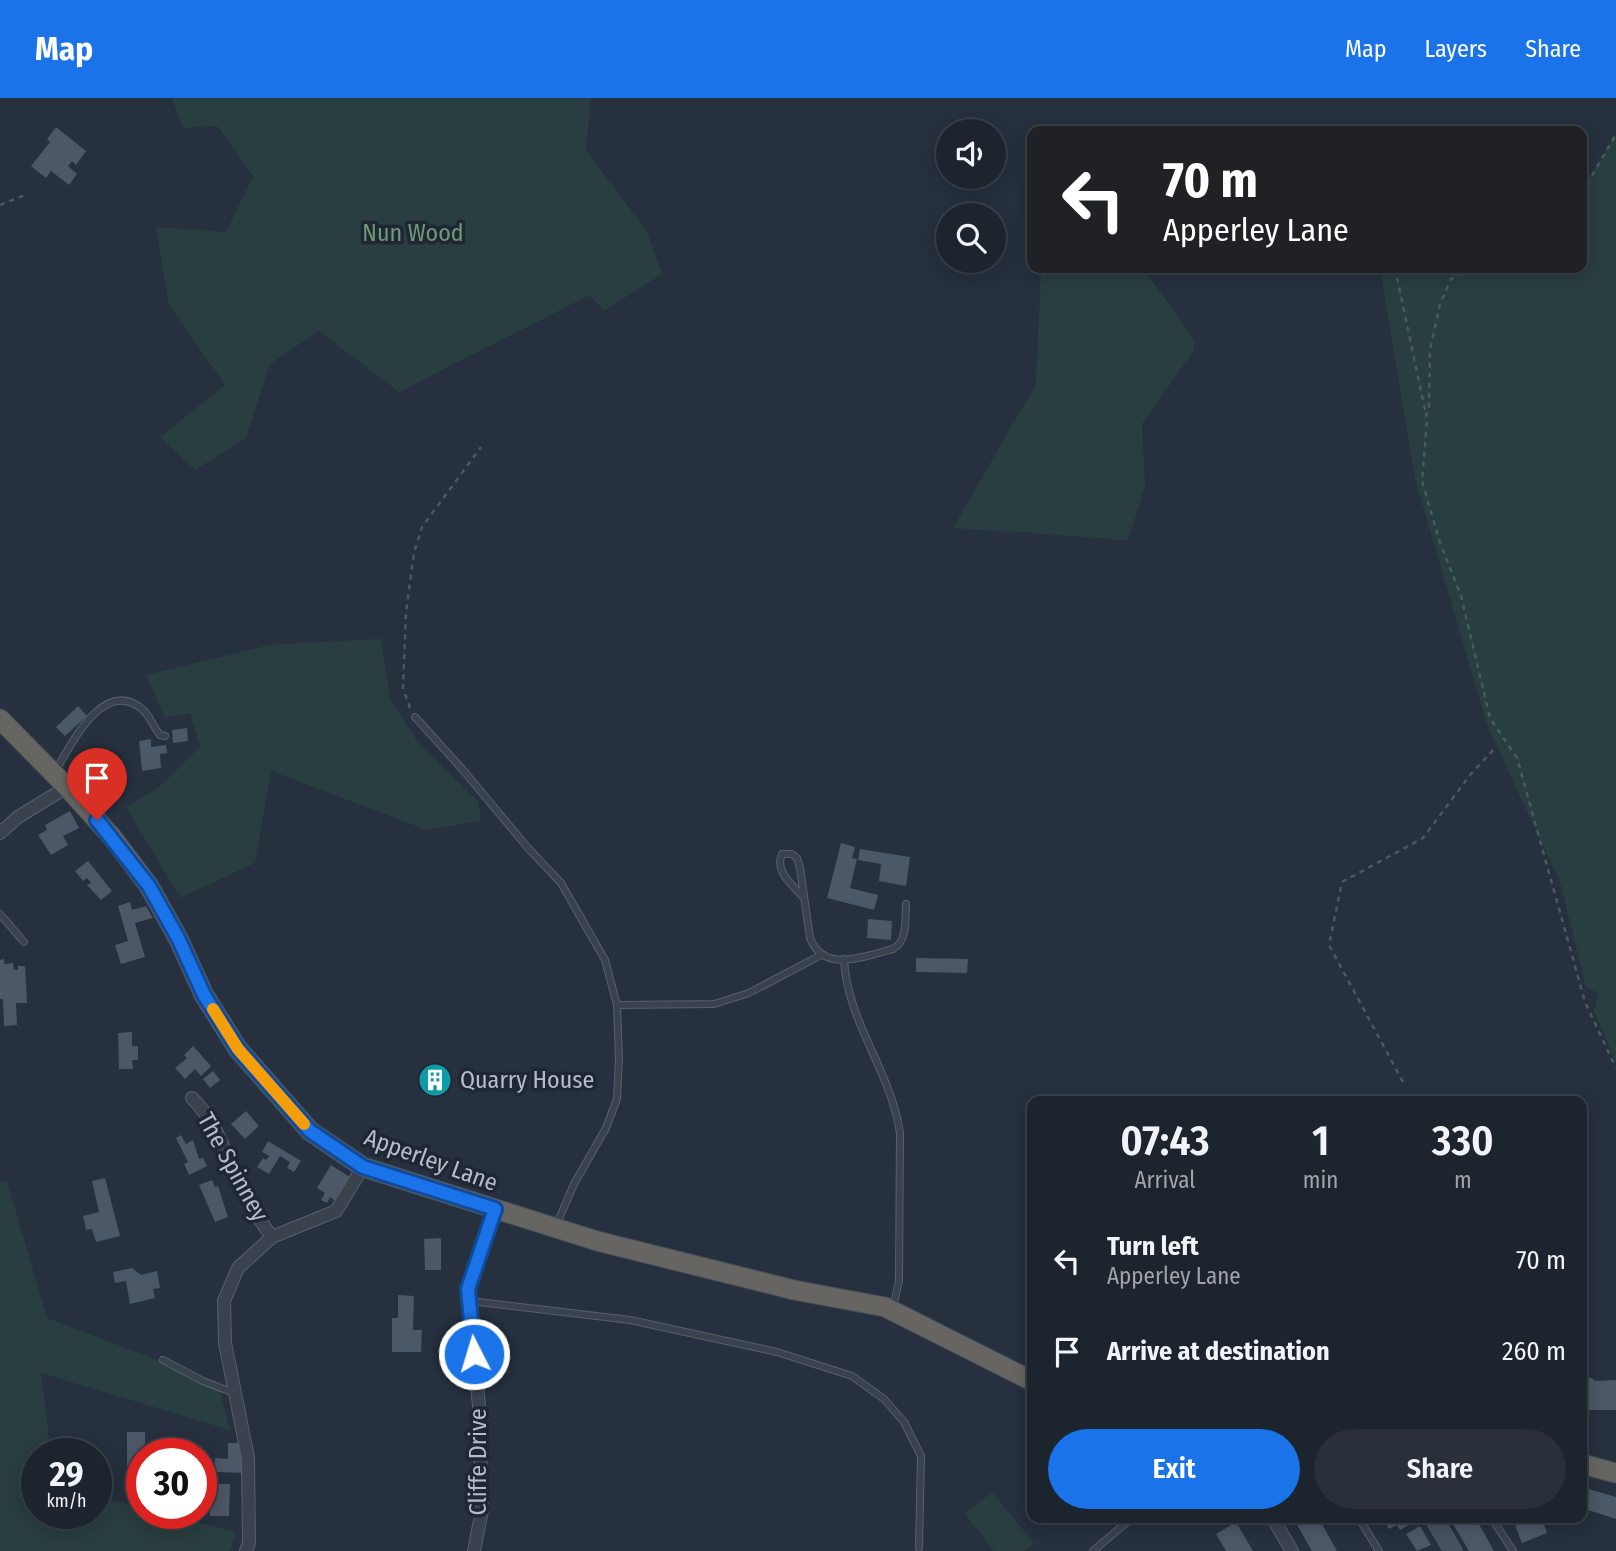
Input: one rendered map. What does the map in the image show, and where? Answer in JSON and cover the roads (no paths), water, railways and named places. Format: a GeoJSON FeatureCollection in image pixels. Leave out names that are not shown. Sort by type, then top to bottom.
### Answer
{"type":"FeatureCollection","features":[{"type":"Feature","properties":{"kind":"highway","name":"Apperley Lane"},"geometry":{"type":"LineString","coordinates":[[0,719],[112,837],[149,886],[179,940],[204,995],[238,1049],[310,1131],[363,1167],[597,1241],[794,1290],[892,1310],[1027,1378]]}},
{"type":"Feature","properties":{"kind":"highway"},"geometry":{"type":"LineString","coordinates":[[1587,1465],[1616,1473]]}},
{"type":"Feature","properties":{"kind":"main road"},"geometry":{"type":"LineString","coordinates":[[1437,1523],[1453,1551]]}},
{"type":"Feature","properties":{"kind":"street"},"geometry":{"type":"LineString","coordinates":[[0,833],[60,780]]}},
{"type":"Feature","properties":{"kind":"street","name":"The Spinney"},"geometry":{"type":"LineString","coordinates":[[192,1098],[215,1125],[242,1189],[272,1237]]}},
{"type":"Feature","properties":{"kind":"street"},"geometry":{"type":"LineString","coordinates":[[246,1551],[249,1543],[248,1458],[225,1343],[224,1301],[238,1268],[272,1237],[336,1211],[363,1167]]}},
{"type":"Feature","properties":{"kind":"street","name":"Cliffe Drive"},"geometry":{"type":"LineString","coordinates":[[474,1551],[482,1510],[479,1406],[468,1289],[495,1209]]}},
{"type":"Feature","properties":{"kind":"street"},"geometry":{"type":"LineString","coordinates":[[1279,1523],[1292,1551]]}},
{"type":"Feature","properties":{"kind":"lane"},"geometry":{"type":"LineString","coordinates":[[60,780],[86,720],[109,703],[117,701],[139,706],[160,735],[165,736]]}},
{"type":"Feature","properties":{"kind":"lane"},"geometry":{"type":"LineString","coordinates":[[415,717],[561,883],[605,960],[617,1005],[620,1058],[617,1099],[606,1128],[575,1184],[555,1228]]}},
{"type":"Feature","properties":{"kind":"lane"},"geometry":{"type":"LineString","coordinates":[[804,898],[780,870],[782,855],[792,854],[797,858],[813,947],[821,955],[833,960],[844,960],[899,946],[906,904]]}},
{"type":"Feature","properties":{"kind":"lane"},"geometry":{"type":"LineString","coordinates":[[0,914],[24,942]]}},
{"type":"Feature","properties":{"kind":"lane"},"geometry":{"type":"LineString","coordinates":[[617,1005],[714,1004],[749,993],[821,955]]}},
{"type":"Feature","properties":{"kind":"lane"},"geometry":{"type":"LineString","coordinates":[[844,960],[845,980],[851,1004],[897,1110],[900,1133],[899,1281],[892,1310]]}},
{"type":"Feature","properties":{"kind":"lane"},"geometry":{"type":"LineString","coordinates":[[470,1301],[631,1320],[777,1352],[852,1376],[884,1399],[904,1422],[921,1456],[919,1548]]}},
{"type":"Feature","properties":{"kind":"lane"},"geometry":{"type":"LineString","coordinates":[[163,1360],[202,1381],[235,1394]]}},
{"type":"Feature","properties":{"kind":"lane"},"geometry":{"type":"LineString","coordinates":[[1093,1551],[1126,1523]]}},
{"type":"Feature","properties":{"kind":"lane"},"geometry":{"type":"LineString","coordinates":[[1362,1523],[1379,1551]]}},
{"type":"Feature","properties":{"kind":"lane"},"geometry":{"type":"LineString","coordinates":[[1495,1523],[1513,1551]]}},
{"type":"Feature","properties":{"kind":"place","name":"Quarry House"},"geometry":{"type":"Point","coordinates":[435,1080]}},
{"type":"Feature","properties":{"kind":"park label","name":"Nun Wood"},"geometry":{"type":"Point","coordinates":[413,233]}}]}
